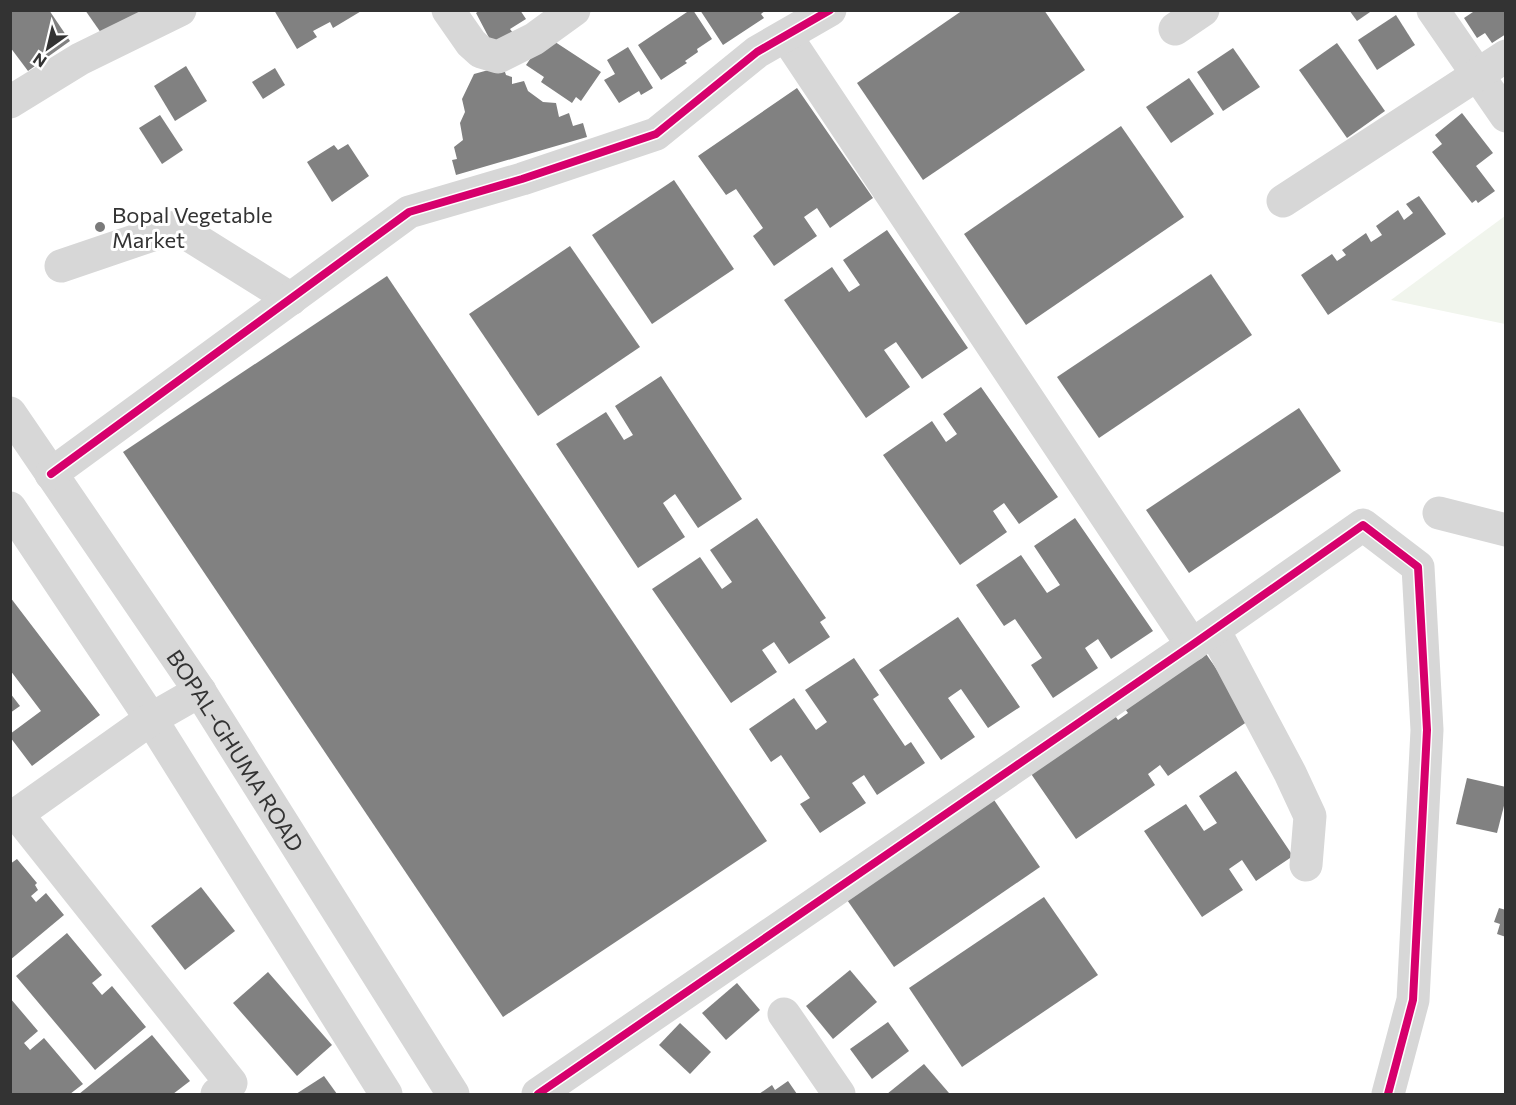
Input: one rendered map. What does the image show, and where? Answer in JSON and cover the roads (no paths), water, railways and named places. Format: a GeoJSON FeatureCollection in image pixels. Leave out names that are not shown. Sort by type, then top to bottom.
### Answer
{"type":"FeatureCollection","features":[{"type":"Feature","properties":{"kind":"street"},"geometry":{"type":"LineString","coordinates":[[10,102],[80,59],[180,10]]}},
{"type":"Feature","properties":{"kind":"street"},"geometry":{"type":"LineString","coordinates":[[451,11],[471,43],[481,52],[498,57],[534,39],[574,10]]}},
{"type":"Feature","properties":{"kind":"street"},"geometry":{"type":"LineString","coordinates":[[51,474],[409,212],[522,179],[656,134],[757,52],[830,10]]}},
{"type":"Feature","properties":{"kind":"street"},"geometry":{"type":"LineString","coordinates":[[1175,29],[1203,10]]}},
{"type":"Feature","properties":{"kind":"street"},"geometry":{"type":"LineString","coordinates":[[1434,10],[1476,76],[1506,116]]}},
{"type":"Feature","properties":{"kind":"street"},"geometry":{"type":"LineString","coordinates":[[786,36],[1203,637],[1290,773],[1310,816],[1306,865]]}},
{"type":"Feature","properties":{"kind":"street"},"geometry":{"type":"LineString","coordinates":[[1283,201],[1506,56]]}},
{"type":"Feature","properties":{"kind":"street"},"geometry":{"type":"LineString","coordinates":[[61,266],[176,227],[291,298]]}},
{"type":"Feature","properties":{"kind":"street","name":"BOPAL-GHUMA ROAD"},"geometry":{"type":"LineString","coordinates":[[10,413],[200,691],[453,1095]]}},
{"type":"Feature","properties":{"kind":"street"},"geometry":{"type":"LineString","coordinates":[[10,508],[151,719],[386,1095]]}},
{"type":"Feature","properties":{"kind":"street"},"geometry":{"type":"LineString","coordinates":[[1439,513],[1506,530]]}},
{"type":"Feature","properties":{"kind":"street"},"geometry":{"type":"LineString","coordinates":[[538,1095],[1363,525],[1418,567],[1427,730],[1413,1000],[1388,1095]]}},
{"type":"Feature","properties":{"kind":"street"},"geometry":{"type":"LineString","coordinates":[[200,691],[151,719],[13,813],[231,1083],[217,1095]]}},
{"type":"Feature","properties":{"kind":"street"},"geometry":{"type":"LineString","coordinates":[[784,1014],[839,1095]]}},
{"type":"Feature","properties":{"kind":"place","name":"Bopal Vegetable Market"},"geometry":{"type":"Point","coordinates":[100,227]}}]}
